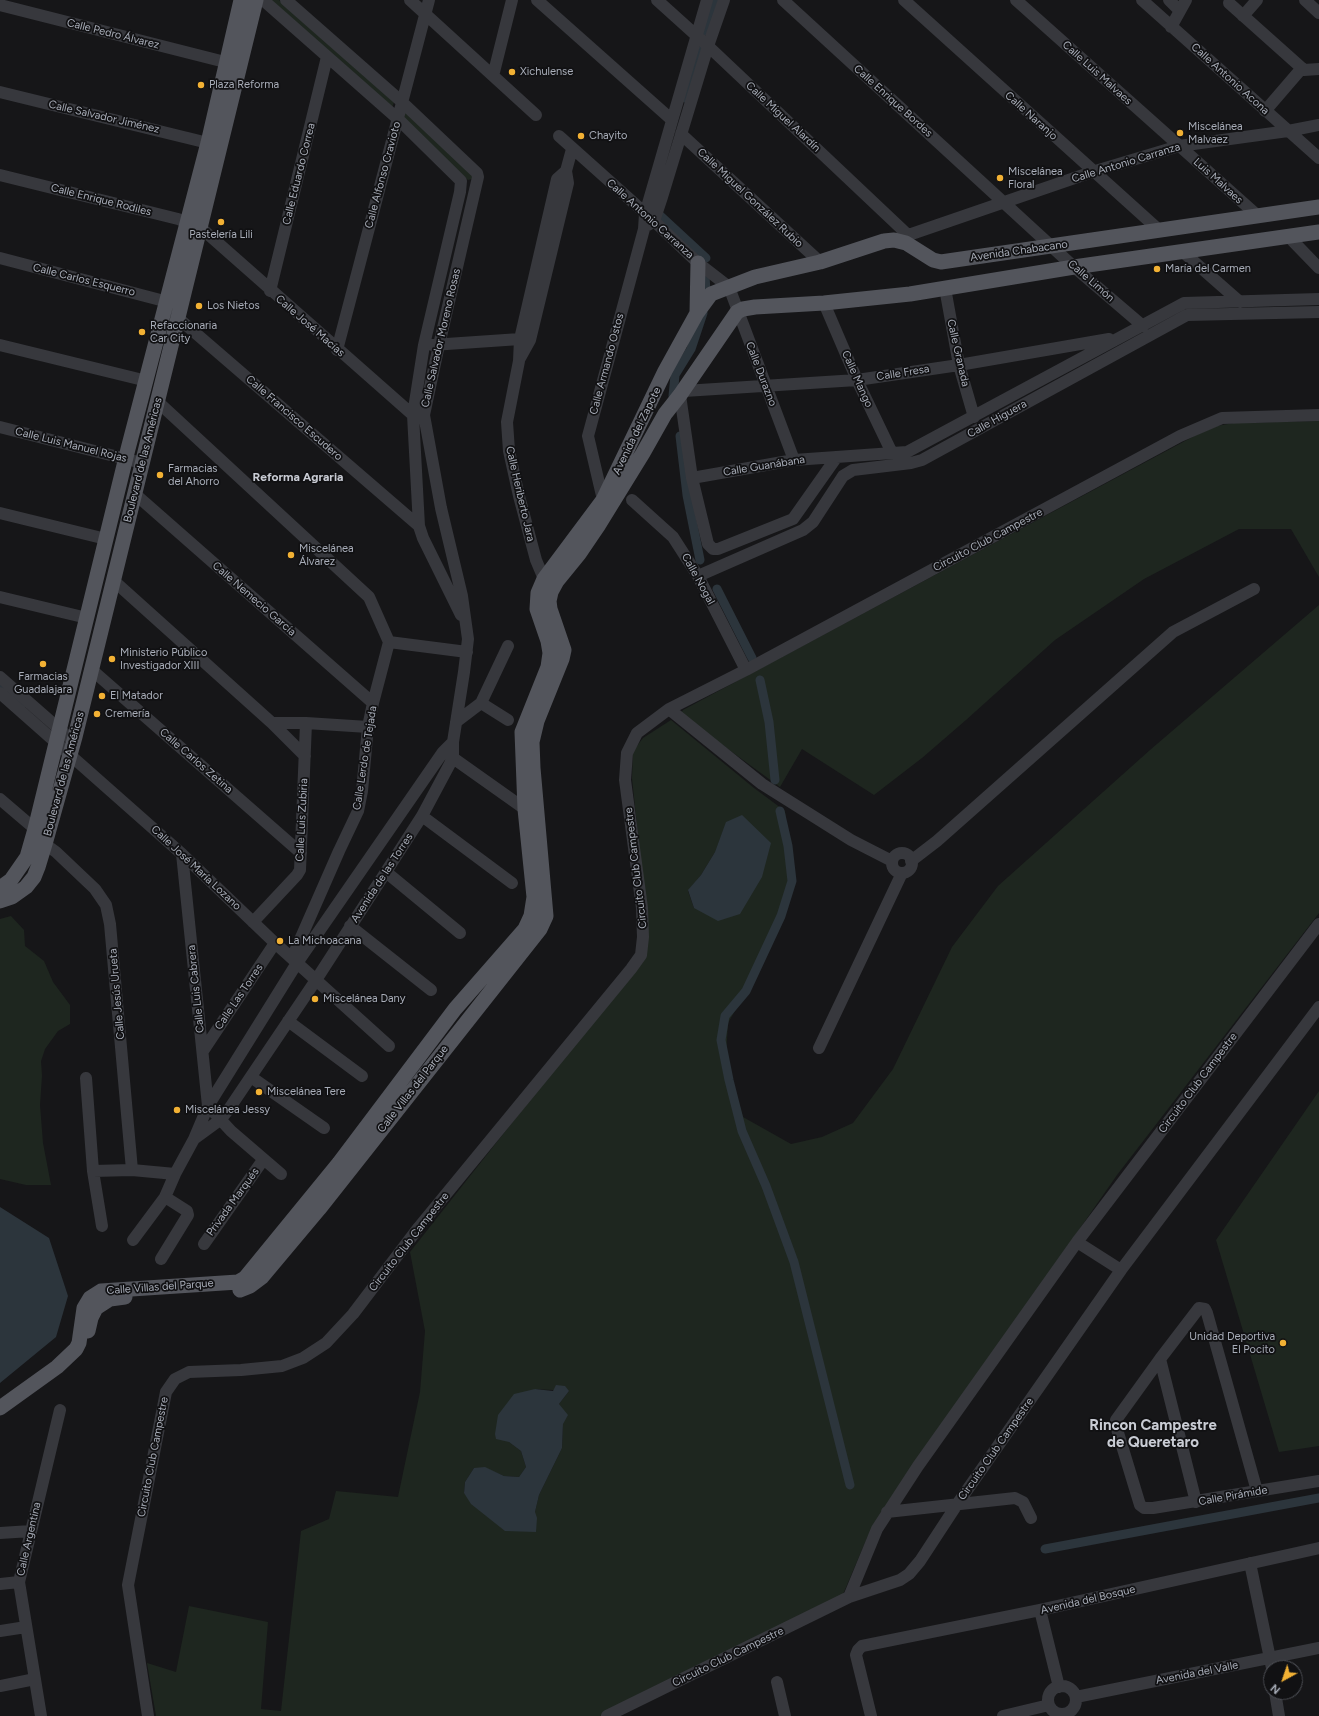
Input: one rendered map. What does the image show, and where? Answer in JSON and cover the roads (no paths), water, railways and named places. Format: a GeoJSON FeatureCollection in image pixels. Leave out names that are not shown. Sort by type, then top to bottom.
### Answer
{"type":"FeatureCollection","features":[{"type":"Feature","properties":{"kind":"main road","name":"Boulevard de las Américas"},"geometry":{"type":"LineString","coordinates":[[0,901],[12,897],[26,886],[34,877],[45,844],[72,748],[178,318],[208,143],[241,0]]}},
{"type":"Feature","properties":{"kind":"main road","name":"Boulevard de las Américas"},"geometry":{"type":"LineString","coordinates":[[0,888],[11,880],[26,858],[35,829],[126,459],[168,302],[194,225],[256,0]]}},
{"type":"Feature","properties":{"kind":"main road","name":"Avenida Chabacano"},"geometry":{"type":"LineString","coordinates":[[901,237],[906,243],[933,260],[941,262],[1319,207]]}},
{"type":"Feature","properties":{"kind":"main road"},"geometry":{"type":"LineString","coordinates":[[737,312],[743,309],[756,307],[824,303],[944,288],[1074,267],[1319,232]]}},
{"type":"Feature","properties":{"kind":"main road"},"geometry":{"type":"LineString","coordinates":[[729,287],[755,278],[820,262],[901,237]]}},
{"type":"Feature","properties":{"kind":"main road"},"geometry":{"type":"LineString","coordinates":[[697,313],[698,264]]}},
{"type":"Feature","properties":{"kind":"main road","name":"Avenida del Zapote"},"geometry":{"type":"LineString","coordinates":[[551,580],[603,500],[665,371],[697,313],[711,294],[729,287]]}},
{"type":"Feature","properties":{"kind":"main road","name":"Avenida del Zapote"},"geometry":{"type":"LineString","coordinates":[[551,580],[587,543],[623,487],[666,414],[737,312]]}},
{"type":"Feature","properties":{"kind":"main road","name":"Calle Villas del Parque"},"geometry":{"type":"LineString","coordinates":[[0,1415],[21,1396],[58,1367],[76,1349],[79,1343],[84,1308],[90,1298],[101,1291],[238,1282],[245,1278],[254,1269],[339,1163],[455,1009],[525,928],[531,916],[534,897],[525,809],[522,732],[548,667],[550,653],[548,641],[537,609],[538,593],[551,580]]}},
{"type":"Feature","properties":{"kind":"main road","name":"Calle Villas del Parque"},"geometry":{"type":"LineString","coordinates":[[0,1408],[72,1363],[82,1353],[86,1344],[91,1318],[96,1308],[110,1299],[233,1292],[250,1286],[262,1277],[319,1208],[540,929],[546,916],[537,801],[532,768],[532,742],[537,721],[562,660],[564,650],[549,602],[551,580]]}},
{"type":"Feature","properties":{"kind":"street","name":"Calle Salvador Moreno Rosas"},"geometry":{"type":"LineString","coordinates":[[263,0],[398,119],[459,177],[461,181],[460,192],[424,345],[418,415],[419,526]]}},
{"type":"Feature","properties":{"kind":"street","name":"Calle Salvador Moreno Rosas"},"geometry":{"type":"LineString","coordinates":[[286,0],[402,102],[477,173],[478,177],[475,194],[439,345],[418,415],[462,596],[465,623]]}},
{"type":"Feature","properties":{"kind":"street"},"geometry":{"type":"LineString","coordinates":[[410,0],[536,115]]}},
{"type":"Feature","properties":{"kind":"street","name":"Calle Alfonso Cravioto"},"geometry":{"type":"LineString","coordinates":[[337,350],[429,0]]}},
{"type":"Feature","properties":{"kind":"street"},"geometry":{"type":"LineString","coordinates":[[493,76],[512,0]]}},
{"type":"Feature","properties":{"kind":"street"},"geometry":{"type":"LineString","coordinates":[[536,0],[672,120]]}},
{"type":"Feature","properties":{"kind":"street","name":"Calle Miguel Alardín"},"geometry":{"type":"LineString","coordinates":[[657,0],[708,46],[901,237]]}},
{"type":"Feature","properties":{"kind":"street","name":"Calle Armando Ostos"},"geometry":{"type":"LineString","coordinates":[[603,500],[588,436],[648,221],[672,120],[707,0]]}},
{"type":"Feature","properties":{"kind":"street","name":"Calle Armando Ostos"},"geometry":{"type":"LineString","coordinates":[[648,221],[680,134],[724,0]]}},
{"type":"Feature","properties":{"kind":"street","name":"Calle Enrique Bordes"},"geometry":{"type":"LineString","coordinates":[[783,0],[1004,202]]}},
{"type":"Feature","properties":{"kind":"street","name":"Calle Naranjo"},"geometry":{"type":"LineString","coordinates":[[904,0],[1092,172],[1159,230]]}},
{"type":"Feature","properties":{"kind":"street","name":"Calle Luis Malvaes"},"geometry":{"type":"LineString","coordinates":[[1016,0],[1179,146]]}},
{"type":"Feature","properties":{"kind":"street"},"geometry":{"type":"LineString","coordinates":[[1169,0],[1183,5],[1171,27]]}},
{"type":"Feature","properties":{"kind":"street"},"geometry":{"type":"LineString","coordinates":[[1243,16],[1257,0]]}},
{"type":"Feature","properties":{"kind":"street"},"geometry":{"type":"LineString","coordinates":[[1305,0],[1319,13]]}},
{"type":"Feature","properties":{"kind":"street","name":"Calle Antonio Acona"},"geometry":{"type":"LineString","coordinates":[[1148,2],[1171,27],[1319,158]]}},
{"type":"Feature","properties":{"kind":"street"},"geometry":{"type":"LineString","coordinates":[[1229,3],[1306,71],[1319,69]]}},
{"type":"Feature","properties":{"kind":"street","name":"Calle Pedro Álvarez"},"geometry":{"type":"LineString","coordinates":[[0,5],[226,62]]}},
{"type":"Feature","properties":{"kind":"street","name":"Calle Eduardo Correa"},"geometry":{"type":"LineString","coordinates":[[270,291],[327,57]]}},
{"type":"Feature","properties":{"kind":"street"},"geometry":{"type":"LineString","coordinates":[[1265,111],[1302,68]]}},
{"type":"Feature","properties":{"kind":"street","name":"Calle Salvador Jiménez"},"geometry":{"type":"LineString","coordinates":[[0,92],[208,143]]}},
{"type":"Feature","properties":{"kind":"street","name":"Calle Antonio Carranza"},"geometry":{"type":"LineString","coordinates":[[901,237],[1092,172],[1179,146],[1288,131],[1319,125]]}},
{"type":"Feature","properties":{"kind":"street","name":"Calle Miguel González Rubio"},"geometry":{"type":"LineString","coordinates":[[680,134],[820,262]]}},
{"type":"Feature","properties":{"kind":"street","name":"Calle Antonio Carranza"},"geometry":{"type":"LineString","coordinates":[[559,136],[648,221],[698,264],[729,287]]}},
{"type":"Feature","properties":{"kind":"street","name":"Luis Malvaes"},"geometry":{"type":"LineString","coordinates":[[1179,146],[1258,216]]}},
{"type":"Feature","properties":{"kind":"street","name":"Calle Heriberto Jara"},"geometry":{"type":"LineString","coordinates":[[551,580],[534,553],[509,451],[507,422],[518,361],[568,183],[566,171],[572,149]]}},
{"type":"Feature","properties":{"kind":"street","name":"Calle Enrique Rodiles"},"geometry":{"type":"LineString","coordinates":[[0,174],[194,225]]}},
{"type":"Feature","properties":{"kind":"street"},"geometry":{"type":"LineString","coordinates":[[460,192],[475,194]]}},
{"type":"Feature","properties":{"kind":"street","name":"Calle Limón"},"geometry":{"type":"LineString","coordinates":[[1004,202],[1074,267],[1143,326]]}},
{"type":"Feature","properties":{"kind":"street","name":"Calle José Macías"},"geometry":{"type":"LineString","coordinates":[[194,225],[337,350],[418,415]]}},
{"type":"Feature","properties":{"kind":"street"},"geometry":{"type":"LineString","coordinates":[[1288,236],[1319,268]]}},
{"type":"Feature","properties":{"kind":"street"},"geometry":{"type":"LineString","coordinates":[[1184,252],[1240,302]]}},
{"type":"Feature","properties":{"kind":"street","name":"Calle Carlos Esquerro"},"geometry":{"type":"LineString","coordinates":[[0,258],[168,302]]}},
{"type":"Feature","properties":{"kind":"street","name":"Calle Durazno"},"geometry":{"type":"LineString","coordinates":[[729,287],[737,312],[794,460]]}},
{"type":"Feature","properties":{"kind":"street","name":"Calle Granada"},"geometry":{"type":"LineString","coordinates":[[944,288],[959,365],[974,416]]}},
{"type":"Feature","properties":{"kind":"street","name":"Calle Higuera"},"geometry":{"type":"LineString","coordinates":[[836,458],[907,452],[1184,303],[1319,299]]}},
{"type":"Feature","properties":{"kind":"street","name":"Calle Mango"},"geometry":{"type":"LineString","coordinates":[[824,303],[857,380],[892,453]]}},
{"type":"Feature","properties":{"kind":"street","name":"Calle Higuera"},"geometry":{"type":"LineString","coordinates":[[698,576],[803,530],[813,522],[843,476],[854,470],[911,464],[922,460],[1187,315],[1319,312]]}},
{"type":"Feature","properties":{"kind":"street","name":"Calle Francisco Escudero"},"geometry":{"type":"LineString","coordinates":[[178,318],[419,526],[423,538],[465,623]]}},
{"type":"Feature","properties":{"kind":"street","name":"Calle Fresa"},"geometry":{"type":"LineString","coordinates":[[682,393],[766,385],[857,380],[959,365],[1120,337]]}},
{"type":"Feature","properties":{"kind":"street"},"geometry":{"type":"LineString","coordinates":[[424,345],[525,339]]}},
{"type":"Feature","properties":{"kind":"street"},"geometry":{"type":"LineString","coordinates":[[0,345],[147,381]]}},
{"type":"Feature","properties":{"kind":"street"},"geometry":{"type":"LineString","coordinates":[[682,393],[692,478],[708,544],[713,549],[718,549],[793,519],[836,458]]}},
{"type":"Feature","properties":{"kind":"street"},"geometry":{"type":"LineString","coordinates":[[158,402],[369,597],[389,642],[467,652]]}},
{"type":"Feature","properties":{"kind":"street","name":"Circuito Club Campestre"},"geometry":{"type":"LineString","coordinates":[[148,1716],[128,1585],[166,1392],[175,1379],[188,1372],[241,1370],[282,1366],[303,1358],[326,1342],[353,1314],[419,1227],[631,969],[641,955],[643,937],[642,908],[625,780],[627,753],[637,733],[669,709],[746,670],[1180,436],[1222,418],[1319,415]]}},
{"type":"Feature","properties":{"kind":"street","name":"Calle Luis Manuel Rojas"},"geometry":{"type":"LineString","coordinates":[[0,427],[142,463]]}},
{"type":"Feature","properties":{"kind":"street","name":"Calle Guanábana"},"geometry":{"type":"LineString","coordinates":[[692,478],[794,460],[836,458]]}},
{"type":"Feature","properties":{"kind":"street","name":"Calle Nemecio García"},"geometry":{"type":"LineString","coordinates":[[135,494],[373,703]]}},
{"type":"Feature","properties":{"kind":"street","name":"Calle Nogal"},"geometry":{"type":"LineString","coordinates":[[632,500],[673,537],[698,576],[746,670]]}},
{"type":"Feature","properties":{"kind":"street"},"geometry":{"type":"LineString","coordinates":[[0,513],[106,540]]}},
{"type":"Feature","properties":{"kind":"street"},"geometry":{"type":"LineString","coordinates":[[114,580],[272,723],[305,756]]}},
{"type":"Feature","properties":{"kind":"street"},"geometry":{"type":"LineString","coordinates":[[911,861],[937,842],[1173,632],[1254,589]]}},
{"type":"Feature","properties":{"kind":"street"},"geometry":{"type":"LineString","coordinates":[[0,597],[87,618]]}},
{"type":"Feature","properties":{"kind":"street","name":"Avenida de las Torres"},"geometry":{"type":"LineString","coordinates":[[194,1139],[220,1120],[251,1077],[316,980],[422,816],[453,742],[467,652],[468,639],[465,623]]}},
{"type":"Feature","properties":{"kind":"street","name":"Calle Lerdo de Tejada"},"geometry":{"type":"LineString","coordinates":[[295,960],[358,811],[362,791],[368,727],[389,642]]}},
{"type":"Feature","properties":{"kind":"street"},"geometry":{"type":"LineString","coordinates":[[456,722],[481,703],[508,646]]}},
{"type":"Feature","properties":{"kind":"street","name":"Calle Carlos Zetina"},"geometry":{"type":"LineString","coordinates":[[92,670],[301,853]]}},
{"type":"Feature","properties":{"kind":"street","name":"Calle José María Lozano"},"geometry":{"type":"LineString","coordinates":[[0,677],[58,736]]}},
{"type":"Feature","properties":{"kind":"street","name":"Calle José María Lozano"},"geometry":{"type":"LineString","coordinates":[[0,693],[72,748],[275,943],[389,1046]]}},
{"type":"Feature","properties":{"kind":"street"},"geometry":{"type":"LineString","coordinates":[[481,703],[508,720]]}},
{"type":"Feature","properties":{"kind":"street"},"geometry":{"type":"LineString","coordinates":[[669,709],[762,784],[851,840],[892,861]]}},
{"type":"Feature","properties":{"kind":"street"},"geometry":{"type":"LineString","coordinates":[[272,723],[306,723],[368,727]]}},
{"type":"Feature","properties":{"kind":"street","name":"Calle Luis Zubiria"},"geometry":{"type":"LineString","coordinates":[[254,922],[300,870],[306,723]]}},
{"type":"Feature","properties":{"kind":"street"},"geometry":{"type":"LineString","coordinates":[[448,755],[525,809]]}},
{"type":"Feature","properties":{"kind":"street","name":"Avenida de las Torres"},"geometry":{"type":"LineString","coordinates":[[132,1240],[165,1197],[175,1174],[194,1139],[208,1106],[295,960],[448,755]]}},
{"type":"Feature","properties":{"kind":"street"},"geometry":{"type":"LineString","coordinates":[[0,799],[35,829]]}},
{"type":"Feature","properties":{"kind":"street"},"geometry":{"type":"LineString","coordinates":[[422,816],[512,883]]}},
{"type":"Feature","properties":{"kind":"street","name":"Calle Jesús Urueta"},"geometry":{"type":"LineString","coordinates":[[45,844],[56,852],[95,889],[106,906],[110,924],[132,1170]]}},
{"type":"Feature","properties":{"kind":"street","name":"Calle Luis Cabrera"},"geometry":{"type":"LineString","coordinates":[[182,854],[208,1106]]}},
{"type":"Feature","properties":{"kind":"street"},"geometry":{"type":"LineString","coordinates":[[819,1048],[902,873],[910,869],[911,861],[909,857],[901,854],[897,855],[892,861],[893,868],[902,873]]}},
{"type":"Feature","properties":{"kind":"street"},"geometry":{"type":"LineString","coordinates":[[386,872],[460,933]]}},
{"type":"Feature","properties":{"kind":"street","name":"Circuito Club Campestre"},"geometry":{"type":"LineString","coordinates":[[849,1597],[876,1529],[918,1466],[1076,1242],[1319,924]]}},
{"type":"Feature","properties":{"kind":"street"},"geometry":{"type":"LineString","coordinates":[[350,926],[431,990]]}},
{"type":"Feature","properties":{"kind":"street","name":"Calle Las Torres"},"geometry":{"type":"LineString","coordinates":[[203,1051],[275,943]]}},
{"type":"Feature","properties":{"kind":"street","name":"Circuito Club Campestre"},"geometry":{"type":"LineString","coordinates":[[607,1716],[849,1597],[900,1580],[909,1574],[920,1561],[1121,1270],[1319,1008]]}},
{"type":"Feature","properties":{"kind":"street"},"geometry":{"type":"LineString","coordinates":[[288,1021],[362,1076]]}},
{"type":"Feature","properties":{"kind":"street"},"geometry":{"type":"LineString","coordinates":[[251,1077],[324,1128]]}},
{"type":"Feature","properties":{"kind":"street"},"geometry":{"type":"LineString","coordinates":[[86,1078],[93,1171],[102,1226]]}},
{"type":"Feature","properties":{"kind":"street"},"geometry":{"type":"LineString","coordinates":[[208,1106],[220,1120],[263,1160],[281,1174]]}},
{"type":"Feature","properties":{"kind":"street","name":"Privada Marqués"},"geometry":{"type":"LineString","coordinates":[[204,1244],[263,1160]]}},
{"type":"Feature","properties":{"kind":"street"},"geometry":{"type":"LineString","coordinates":[[93,1171],[132,1170],[175,1174]]}},
{"type":"Feature","properties":{"kind":"street"},"geometry":{"type":"LineString","coordinates":[[161,1259],[188,1215],[186,1211],[165,1197]]}},
{"type":"Feature","properties":{"kind":"street"},"geometry":{"type":"LineString","coordinates":[[1076,1242],[1121,1270]]}},
{"type":"Feature","properties":{"kind":"street"},"geometry":{"type":"LineString","coordinates":[[1196,1502],[1160,1359],[1196,1309],[1202,1308],[1207,1312],[1257,1491]]}},
{"type":"Feature","properties":{"kind":"street","name":"Calle Pirámide"},"geometry":{"type":"LineString","coordinates":[[1160,1359],[1116,1420],[1116,1426],[1139,1502],[1142,1507],[1147,1509],[1196,1502],[1319,1481]]}},
{"type":"Feature","properties":{"kind":"street","name":"Calle Argentina"},"geometry":{"type":"LineString","coordinates":[[41,1716],[19,1582],[60,1410]]}},
{"type":"Feature","properties":{"kind":"street"},"geometry":{"type":"LineString","coordinates":[[888,1512],[1015,1498],[1023,1502],[1031,1518]]}},
{"type":"Feature","properties":{"kind":"street"},"geometry":{"type":"LineString","coordinates":[[0,1533],[31,1531]]}},
{"type":"Feature","properties":{"kind":"street","name":"Avenida del Bosque"},"geometry":{"type":"LineString","coordinates":[[872,1716],[856,1655],[862,1646],[1040,1610],[1319,1548]]}},
{"type":"Feature","properties":{"kind":"street"},"geometry":{"type":"LineString","coordinates":[[1250,1563],[1270,1660]]}},
{"type":"Feature","properties":{"kind":"street"},"geometry":{"type":"LineString","coordinates":[[0,1584],[19,1582]]}},
{"type":"Feature","properties":{"kind":"street"},"geometry":{"type":"LineString","coordinates":[[1040,1610],[1059,1687]]}},
{"type":"Feature","properties":{"kind":"street"},"geometry":{"type":"LineString","coordinates":[[0,1631],[26,1627]]}},
{"type":"Feature","properties":{"kind":"street","name":"Avenida del Valle"},"geometry":{"type":"LineString","coordinates":[[1281,1660],[1319,1648]]}},
{"type":"Feature","properties":{"kind":"street","name":"Avenida del Valle"},"geometry":{"type":"LineString","coordinates":[[1076,1697],[1263,1664]]}},
{"type":"Feature","properties":{"kind":"street"},"geometry":{"type":"LineString","coordinates":[[0,1686],[35,1679]]}},
{"type":"Feature","properties":{"kind":"street"},"geometry":{"type":"LineString","coordinates":[[777,1682],[785,1716]]}},
{"type":"Feature","properties":{"kind":"street"},"geometry":{"type":"LineString","coordinates":[[1059,1687],[1070,1689],[1076,1697],[1074,1708],[1065,1715],[1054,1712],[1049,1705],[1048,1698],[1050,1692],[1059,1687]]}},
{"type":"Feature","properties":{"kind":"street"},"geometry":{"type":"LineString","coordinates":[[1276,1700],[1279,1716]]}},
{"type":"Feature","properties":{"kind":"street"},"geometry":{"type":"LineString","coordinates":[[1003,1716],[1049,1705]]}},
{"type":"Feature","properties":{"kind":"waterway"},"geometry":{"type":"LineString","coordinates":[[706,31],[716,0]]}},
{"type":"Feature","properties":{"kind":"waterway"},"geometry":{"type":"LineString","coordinates":[[685,98],[699,51]]}},
{"type":"Feature","properties":{"kind":"waterway"},"geometry":{"type":"LineString","coordinates":[[653,209],[706,258]]}},
{"type":"Feature","properties":{"kind":"waterway"},"geometry":{"type":"LineString","coordinates":[[705,276],[706,291]]}},
{"type":"Feature","properties":{"kind":"waterway"},"geometry":{"type":"LineString","coordinates":[[673,396],[675,375],[691,349],[703,313]]}},
{"type":"Feature","properties":{"kind":"waterway"},"geometry":{"type":"LineString","coordinates":[[680,436],[687,495],[700,560]]}},
{"type":"Feature","properties":{"kind":"waterway"},"geometry":{"type":"LineString","coordinates":[[717,589],[752,658]]}},
{"type":"Feature","properties":{"kind":"waterway"},"geometry":{"type":"LineString","coordinates":[[760,680],[769,722],[775,780]]}},
{"type":"Feature","properties":{"kind":"waterway"},"geometry":{"type":"LineString","coordinates":[[0,685],[22,704]]}},
{"type":"Feature","properties":{"kind":"waterway"},"geometry":{"type":"LineString","coordinates":[[780,811],[788,846],[792,881],[781,916],[746,991],[725,1016],[721,1040],[742,1131],[766,1186],[794,1262],[850,1485]]}},
{"type":"Feature","properties":{"kind":"waterway"},"geometry":{"type":"LineString","coordinates":[[1045,1549],[1319,1498]]}},
{"type":"Feature","properties":{"kind":"place","name":"Xichulense"},"geometry":{"type":"Point","coordinates":[512,72]}},
{"type":"Feature","properties":{"kind":"place","name":"Plaza Reforma"},"geometry":{"type":"Point","coordinates":[201,85]}},
{"type":"Feature","properties":{"kind":"place","name":"Miscelánea Malvaez"},"geometry":{"type":"Point","coordinates":[1180,133]}},
{"type":"Feature","properties":{"kind":"place","name":"Chayito"},"geometry":{"type":"Point","coordinates":[581,136]}},
{"type":"Feature","properties":{"kind":"place","name":"Miscelánea Floral"},"geometry":{"type":"Point","coordinates":[1000,178]}},
{"type":"Feature","properties":{"kind":"place","name":"Pastelería Lili"},"geometry":{"type":"Point","coordinates":[221,222]}},
{"type":"Feature","properties":{"kind":"place","name":"María del Carmen"},"geometry":{"type":"Point","coordinates":[1157,269]}},
{"type":"Feature","properties":{"kind":"place","name":"Los Nietos"},"geometry":{"type":"Point","coordinates":[199,306]}},
{"type":"Feature","properties":{"kind":"place","name":"Refaccionaria Car City"},"geometry":{"type":"Point","coordinates":[142,332]}},
{"type":"Feature","properties":{"kind":"place","name":"Farmacias del Ahorro"},"geometry":{"type":"Point","coordinates":[160,475]}},
{"type":"Feature","properties":{"kind":"place","name":"Miscelánea Álvarez"},"geometry":{"type":"Point","coordinates":[291,555]}},
{"type":"Feature","properties":{"kind":"place","name":"Ministerio Público Investigador XIII"},"geometry":{"type":"Point","coordinates":[112,659]}},
{"type":"Feature","properties":{"kind":"place","name":"Farmacias Guadalajara"},"geometry":{"type":"Point","coordinates":[43,664]}},
{"type":"Feature","properties":{"kind":"place","name":"El Matador"},"geometry":{"type":"Point","coordinates":[102,696]}},
{"type":"Feature","properties":{"kind":"place","name":"Cremería"},"geometry":{"type":"Point","coordinates":[97,714]}},
{"type":"Feature","properties":{"kind":"place","name":"La Michoacana"},"geometry":{"type":"Point","coordinates":[280,941]}},
{"type":"Feature","properties":{"kind":"place","name":"Miscelánea Dany"},"geometry":{"type":"Point","coordinates":[315,999]}},
{"type":"Feature","properties":{"kind":"place","name":"Miscelánea Tere"},"geometry":{"type":"Point","coordinates":[259,1092]}},
{"type":"Feature","properties":{"kind":"place","name":"Miscelánea Jessy"},"geometry":{"type":"Point","coordinates":[177,1110]}},
{"type":"Feature","properties":{"kind":"place","name":"Unidad Deportiva El Pocito"},"geometry":{"type":"Point","coordinates":[1283,1343]}},
{"type":"Feature","properties":{"kind":"district","name":"Reforma Agraria"},"geometry":{"type":"Point","coordinates":[298,477]}},
{"type":"Feature","properties":{"kind":"district","name":"Rincon Campestre de Queretaro"},"geometry":{"type":"Point","coordinates":[1153,1434]}}]}
